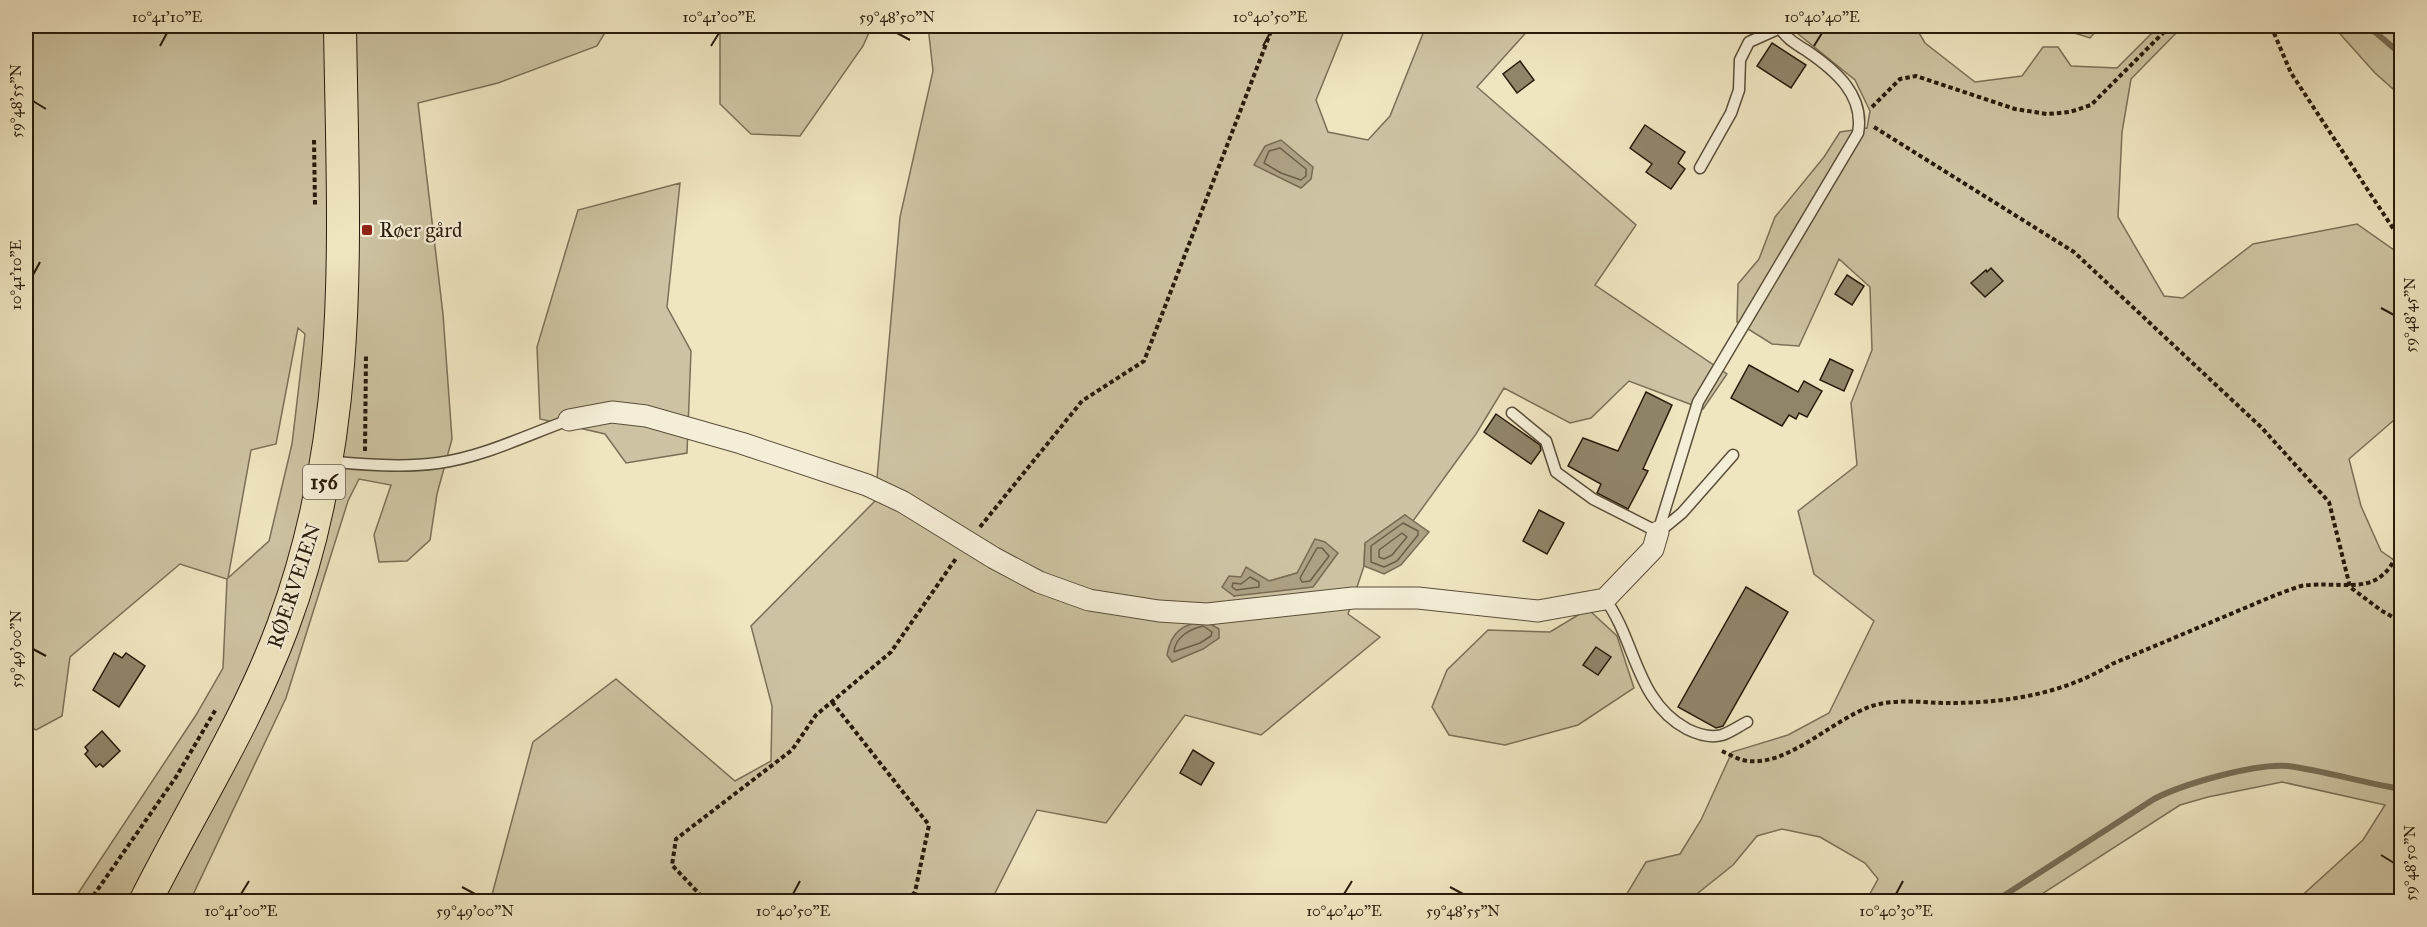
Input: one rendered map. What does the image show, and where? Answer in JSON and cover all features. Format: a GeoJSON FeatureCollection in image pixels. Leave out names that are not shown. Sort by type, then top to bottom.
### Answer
{"type":"FeatureCollection","features":[{"type":"Feature","properties":{"kind":"main road","name":"RØERVEIEN"},"geometry":{"type":"LineString","coordinates":[[145,902],[224,756],[274,647],[312,538],[327,461],[339,374],[342,321],[340,26]]}},
{"type":"Feature","properties":{"kind":"street"},"geometry":{"type":"LineString","coordinates":[[569,420],[612,412],[646,416],[741,443],[867,485],[903,502],[1039,582],[1079,596],[1159,610],[1207,614],[1353,598],[1418,598],[1538,611],[1605,599],[1653,549],[1658,532]]}},
{"type":"Feature","properties":{"kind":"lane"},"geometry":{"type":"LineString","coordinates":[[1658,532],[1698,402],[1849,151],[1858,133],[1861,119],[1855,99],[1840,77],[1780,27],[1749,42],[1740,60],[1739,90],[1731,113],[1700,168]]}},
{"type":"Feature","properties":{"kind":"lane"},"geometry":{"type":"LineString","coordinates":[[1512,413],[1546,441],[1556,472],[1593,499],[1658,532]]}},
{"type":"Feature","properties":{"kind":"lane"},"geometry":{"type":"LineString","coordinates":[[327,461],[376,465],[439,463],[471,455],[569,420]]}},
{"type":"Feature","properties":{"kind":"lane"},"geometry":{"type":"LineString","coordinates":[[1658,532],[1682,513],[1733,456]]}},
{"type":"Feature","properties":{"kind":"lane"},"geometry":{"type":"LineString","coordinates":[[1605,599],[1622,626],[1651,697],[1669,718],[1700,735],[1722,735],[1747,722]]}},
{"type":"Feature","properties":{"kind":"path"},"geometry":{"type":"LineString","coordinates":[[707,902],[672,866],[676,839],[792,750],[816,715],[891,652],[968,542],[1082,401],[1144,361],[1273,26]]}},
{"type":"Feature","properties":{"kind":"path"},"geometry":{"type":"LineString","coordinates":[[2170,26],[2091,105],[2070,112],[2048,114],[2015,109],[1916,76],[1900,79],[1861,119],[2074,252],[2262,428],[2329,502],[2350,587],[2382,611],[2402,622]]}},
{"type":"Feature","properties":{"kind":"path"},"geometry":{"type":"LineString","coordinates":[[2271,26],[2291,73],[2402,242]]}},
{"type":"Feature","properties":{"kind":"path"},"geometry":{"type":"LineString","coordinates":[[314,133],[315,217]]}},
{"type":"Feature","properties":{"kind":"path"},"geometry":{"type":"LineString","coordinates":[[1700,735],[1728,754],[1745,761],[1762,761],[1790,750],[1870,707],[1891,702],[1950,703],[2004,700],[2040,693],[2086,680],[2112,664],[2278,594],[2306,585],[2350,587],[2372,581],[2391,568],[2402,543]]}},
{"type":"Feature","properties":{"kind":"path"},"geometry":{"type":"LineString","coordinates":[[832,702],[929,825],[915,892],[906,902]]}},
{"type":"Feature","properties":{"kind":"path"},"geometry":{"type":"LineString","coordinates":[[89,902],[176,777],[217,706]]}},
{"type":"Feature","properties":{"kind":"shaded area"},"geometry":{"type":"Polygon","coordinates":[[[26,26],[609,26],[597,46],[498,83],[418,103],[443,314],[452,439],[437,494],[430,540],[407,561],[379,562],[374,535],[391,485],[359,479],[348,501],[286,698],[190,901],[73,901],[196,715],[223,668],[227,579],[180,564],[70,657],[62,716],[36,730],[26,725],[26,26]],[[298,328],[276,444],[251,450],[228,578],[269,541],[292,444],[305,334],[298,328]]]}},
{"type":"Feature","properties":{"kind":"shaded area"},"geometry":{"type":"Polygon","coordinates":[[[720,26],[872,26],[863,46],[800,136],[751,134],[720,104],[720,26]]]}},
{"type":"Feature","properties":{"kind":"shaded area"},"geometry":{"type":"Polygon","coordinates":[[[928,26],[1346,26],[1316,100],[1328,132],[1368,140],[1390,116],[1426,26],[1532,26],[1477,87],[1636,225],[1595,285],[1727,374],[1703,409],[1629,381],[1591,418],[1570,423],[1504,388],[1476,434],[1413,521],[1405,515],[1365,544],[1364,566],[1348,614],[1380,637],[1261,735],[1185,715],[1106,823],[1037,810],[991,901],[490,902],[533,742],[616,679],[735,781],[771,761],[772,706],[751,626],[875,501],[900,217],[933,71],[928,26]],[[1297,573],[1269,581],[1241,577],[1234,596],[1297,573]]]}},
{"type":"Feature","properties":{"kind":"shaded area"},"geometry":{"type":"Polygon","coordinates":[[[1792,26],[1915,26],[1925,43],[1975,82],[2022,76],[2043,47],[2058,47],[2071,66],[2117,68],[2159,26],[2183,26],[2131,79],[2122,132],[2118,217],[2164,296],[2183,298],[2253,244],[2357,224],[2401,255],[2401,414],[2349,459],[2361,506],[2381,551],[2401,565],[2401,901],[2296,901],[2363,840],[2385,805],[2282,782],[2180,805],[2031,901],[1866,901],[1878,879],[1865,863],[1820,837],[1782,829],[1757,836],[1733,865],[1688,901],[1622,902],[1646,862],[1680,854],[1701,820],[1732,752],[1788,735],[1829,713],[1874,621],[1814,574],[1798,511],[1857,465],[1851,403],[1872,350],[1870,287],[1839,259],[1799,346],[1772,344],[1737,322],[1738,284],[1759,259],[1775,217],[1824,157],[1840,132],[1867,128],[1870,111],[1855,80],[1792,29],[1792,26]]]}},
{"type":"Feature","properties":{"kind":"shaded area"},"geometry":{"type":"Polygon","coordinates":[[[2052,26],[2101,26],[2090,38],[2052,26]]]}},
{"type":"Feature","properties":{"kind":"shaded area"},"geometry":{"type":"Polygon","coordinates":[[[2333,26],[2388,26],[2401,37],[2401,96],[2375,73],[2333,26]]]}},
{"type":"Feature","properties":{"kind":"shaded area"},"geometry":{"type":"Polygon","coordinates":[[[680,183],[667,307],[691,351],[687,453],[626,463],[605,434],[540,419],[537,347],[578,210],[680,183]]]}},
{"type":"Feature","properties":{"kind":"shaded area"},"geometry":{"type":"Polygon","coordinates":[[[1588,609],[1617,636],[1634,688],[1578,725],[1505,745],[1449,735],[1432,707],[1447,670],[1488,630],[1550,632],[1588,609]]]}},
{"type":"Feature","properties":{"kind":"water"},"geometry":{"type":"Polygon","coordinates":[[[1281,140],[1313,167],[1311,179],[1301,188],[1254,165],[1265,146],[1281,140]]]}},
{"type":"Feature","properties":{"kind":"water"},"geometry":{"type":"Polygon","coordinates":[[[1405,515],[1429,532],[1401,565],[1384,574],[1364,566],[1365,543],[1405,515]]]}},
{"type":"Feature","properties":{"kind":"water"},"geometry":{"type":"Polygon","coordinates":[[[1315,539],[1325,542],[1338,553],[1313,587],[1234,596],[1222,587],[1229,576],[1241,577],[1246,567],[1269,581],[1297,573],[1315,539]]]}},
{"type":"Feature","properties":{"kind":"water"},"geometry":{"type":"Polygon","coordinates":[[[1204,620],[1219,629],[1219,638],[1203,649],[1172,662],[1167,655],[1175,635],[1184,627],[1204,620]]]}},
{"type":"Feature","properties":{"kind":"building"},"geometry":{"type":"Polygon","coordinates":[[[1772,43],[1806,65],[1791,88],[1757,66],[1772,43]]]}},
{"type":"Feature","properties":{"kind":"building"},"geometry":{"type":"Polygon","coordinates":[[[1520,61],[1534,80],[1517,93],[1503,74],[1520,61]]]}},
{"type":"Feature","properties":{"kind":"building"},"geometry":{"type":"Polygon","coordinates":[[[1645,125],[1685,152],[1678,163],[1685,169],[1671,189],[1646,172],[1652,164],[1630,148],[1645,125]]]}},
{"type":"Feature","properties":{"kind":"building"},"geometry":{"type":"Polygon","coordinates":[[[1991,268],[2003,281],[1985,297],[1971,283],[1991,268]]]}},
{"type":"Feature","properties":{"kind":"building"},"geometry":{"type":"Polygon","coordinates":[[[1847,275],[1864,286],[1852,305],[1835,294],[1847,275]]]}},
{"type":"Feature","properties":{"kind":"building"},"geometry":{"type":"Polygon","coordinates":[[[1830,359],[1853,370],[1844,391],[1820,380],[1830,359]]]}},
{"type":"Feature","properties":{"kind":"building"},"geometry":{"type":"Polygon","coordinates":[[[1749,365],[1798,392],[1804,381],[1822,391],[1807,417],[1799,413],[1796,419],[1789,415],[1782,426],[1731,398],[1749,365]]]}},
{"type":"Feature","properties":{"kind":"building"},"geometry":{"type":"Polygon","coordinates":[[[1646,392],[1672,405],[1643,469],[1648,471],[1628,509],[1597,493],[1601,484],[1568,466],[1583,438],[1618,451],[1646,392]]]}},
{"type":"Feature","properties":{"kind":"building"},"geometry":{"type":"Polygon","coordinates":[[[1496,414],[1540,445],[1541,450],[1531,464],[1484,432],[1496,414]]]}},
{"type":"Feature","properties":{"kind":"building"},"geometry":{"type":"Polygon","coordinates":[[[1539,510],[1564,523],[1547,554],[1523,541],[1539,510]]]}},
{"type":"Feature","properties":{"kind":"building"},"geometry":{"type":"Polygon","coordinates":[[[1746,587],[1788,612],[1723,726],[1716,728],[1678,707],[1746,587]]]}},
{"type":"Feature","properties":{"kind":"building"},"geometry":{"type":"Polygon","coordinates":[[[1596,647],[1611,657],[1598,675],[1583,665],[1596,647]]]}},
{"type":"Feature","properties":{"kind":"building"},"geometry":{"type":"Polygon","coordinates":[[[114,653],[122,658],[126,653],[145,666],[119,707],[93,690],[114,653]]]}},
{"type":"Feature","properties":{"kind":"building"},"geometry":{"type":"Polygon","coordinates":[[[102,731],[120,751],[103,767],[100,764],[96,767],[85,754],[88,751],[85,747],[102,731]]]}},
{"type":"Feature","properties":{"kind":"building"},"geometry":{"type":"Polygon","coordinates":[[[1193,750],[1214,763],[1201,785],[1180,773],[1193,750]]]}},
{"type":"Feature","properties":{"kind":"waterway"},"geometry":{"type":"LineString","coordinates":[[2368,26],[2402,55]]}},
{"type":"Feature","properties":{"kind":"waterway"},"geometry":{"type":"LineString","coordinates":[[1994,902],[2154,799],[2220,776],[2257,768],[2288,766],[2402,789]]}},
{"type":"Feature","properties":{"kind":"place","name":"Røer gård"},"geometry":{"type":"Point","coordinates":[367,230]}}]}
